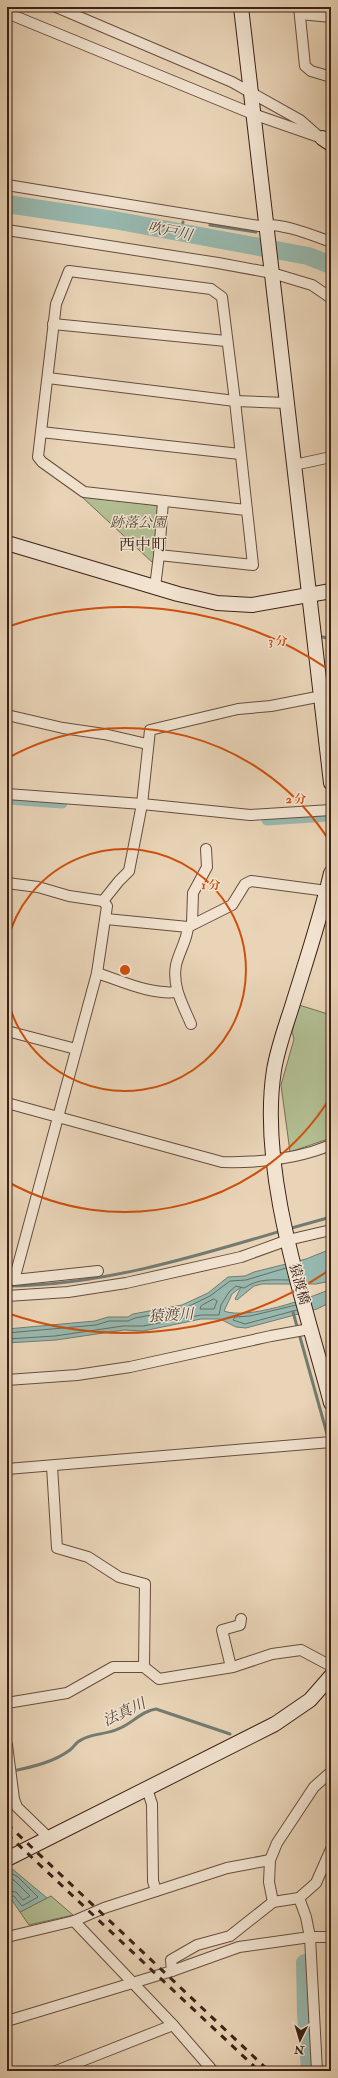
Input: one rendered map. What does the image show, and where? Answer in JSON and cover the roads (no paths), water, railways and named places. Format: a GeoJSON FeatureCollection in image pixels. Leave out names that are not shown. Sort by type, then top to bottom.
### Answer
{"type":"FeatureCollection","features":[{"type":"Feature","properties":{"kind":"street"},"geometry":{"type":"LineString","coordinates":[[56,7],[251,91],[300,120],[326,141]]}},
{"type":"Feature","properties":{"kind":"street"},"geometry":{"type":"LineString","coordinates":[[241,7],[308,596],[324,689],[331,783]]}},
{"type":"Feature","properties":{"kind":"street"},"geometry":{"type":"LineString","coordinates":[[331,17],[299,10],[305,66],[311,71],[331,77]]}},
{"type":"Feature","properties":{"kind":"street"},"geometry":{"type":"LineString","coordinates":[[7,13],[253,114],[326,141]]}},
{"type":"Feature","properties":{"kind":"street"},"geometry":{"type":"LineString","coordinates":[[7,185],[258,226],[266,225],[305,233],[331,242]]}},
{"type":"Feature","properties":{"kind":"street"},"geometry":{"type":"LineString","coordinates":[[7,230],[218,262],[272,273],[312,285],[331,298]]}},
{"type":"Feature","properties":{"kind":"street"},"geometry":{"type":"LineString","coordinates":[[159,555],[253,565],[222,297],[211,289],[69,271],[56,304],[38,457],[46,466],[84,492],[246,510]]}},
{"type":"Feature","properties":{"kind":"street"},"geometry":{"type":"LineString","coordinates":[[54,324],[226,341]]}},
{"type":"Feature","properties":{"kind":"street"},"geometry":{"type":"LineString","coordinates":[[48,378],[235,401],[287,403]]}},
{"type":"Feature","properties":{"kind":"street"},"geometry":{"type":"LineString","coordinates":[[41,432],[240,454]]}},
{"type":"Feature","properties":{"kind":"street"},"geometry":{"type":"LineString","coordinates":[[294,465],[331,457]]}},
{"type":"Feature","properties":{"kind":"street"},"geometry":{"type":"LineString","coordinates":[[156,587],[164,501]]}},
{"type":"Feature","properties":{"kind":"street"},"geometry":{"type":"LineString","coordinates":[[7,543],[156,587],[217,602],[252,605],[331,591]]}},
{"type":"Feature","properties":{"kind":"street"},"geometry":{"type":"LineString","coordinates":[[103,901],[129,871],[142,804],[147,744],[150,730],[182,721],[238,709],[271,706],[324,689]]}},
{"type":"Feature","properties":{"kind":"street"},"geometry":{"type":"LineString","coordinates":[[7,715],[63,728],[104,734],[147,744]]}},
{"type":"Feature","properties":{"kind":"street"},"geometry":{"type":"LineString","coordinates":[[7,794],[142,804],[250,815],[331,810]]}},
{"type":"Feature","properties":{"kind":"street"},"geometry":{"type":"LineString","coordinates":[[191,1024],[177,992],[176,966],[190,925],[193,893],[207,867],[206,849]]}},
{"type":"Feature","properties":{"kind":"street","name":"猿渡橋"},"geometry":{"type":"LineString","coordinates":[[331,873],[327,891],[280,1044],[274,1069],[270,1109],[274,1159],[288,1240],[308,1330],[331,1403]]}},
{"type":"Feature","properties":{"kind":"street"},"geometry":{"type":"LineString","coordinates":[[106,919],[190,925],[201,922],[232,905],[245,884],[251,882],[327,891]]}},
{"type":"Feature","properties":{"kind":"street"},"geometry":{"type":"LineString","coordinates":[[7,883],[38,887],[69,896],[103,901],[107,906],[97,973],[14,1280],[98,1271]]}},
{"type":"Feature","properties":{"kind":"street"},"geometry":{"type":"LineString","coordinates":[[97,973],[152,990],[165,993],[177,992]]}},
{"type":"Feature","properties":{"kind":"street"},"geometry":{"type":"LineString","coordinates":[[7,1031],[76,1049]]}},
{"type":"Feature","properties":{"kind":"street"},"geometry":{"type":"LineString","coordinates":[[7,1103],[222,1162],[274,1159],[310,1154],[331,1145]]}},
{"type":"Feature","properties":{"kind":"street"},"geometry":{"type":"LineString","coordinates":[[7,1296],[68,1292],[126,1283],[241,1257],[288,1240],[331,1230]]}},
{"type":"Feature","properties":{"kind":"street"},"geometry":{"type":"LineString","coordinates":[[7,1380],[77,1375],[130,1367],[271,1336],[308,1330]]}},
{"type":"Feature","properties":{"kind":"street"},"geometry":{"type":"LineString","coordinates":[[7,1469],[327,1442]]}},
{"type":"Feature","properties":{"kind":"street"},"geometry":{"type":"LineString","coordinates":[[52,1466],[58,1548],[88,1557],[119,1577],[145,1584],[144,1667]]}},
{"type":"Feature","properties":{"kind":"street"},"geometry":{"type":"LineString","coordinates":[[231,1667],[222,1630],[240,1625],[241,1619]]}},
{"type":"Feature","properties":{"kind":"street"},"geometry":{"type":"LineString","coordinates":[[7,1702],[67,1693],[113,1667],[144,1667],[159,1679],[231,1667],[272,1654],[301,1650],[331,1666]]}},
{"type":"Feature","properties":{"kind":"street"},"geometry":{"type":"LineString","coordinates":[[7,1859],[147,1790],[275,1724],[310,1700],[331,1676]]}},
{"type":"Feature","properties":{"kind":"street"},"geometry":{"type":"LineString","coordinates":[[7,1746],[14,1799],[17,1807],[49,1838]]}},
{"type":"Feature","properties":{"kind":"street"},"geometry":{"type":"LineString","coordinates":[[273,1902],[270,1882],[270,1860],[277,1843],[314,1787],[331,1772]]}},
{"type":"Feature","properties":{"kind":"street"},"geometry":{"type":"LineString","coordinates":[[147,1790],[152,1804],[152,1882],[156,1891]]}},
{"type":"Feature","properties":{"kind":"street"},"geometry":{"type":"LineString","coordinates":[[172,1971],[172,1960],[197,1945],[230,1936],[273,1902],[299,1898],[316,1883],[331,1849]]}},
{"type":"Feature","properties":{"kind":"street"},"geometry":{"type":"LineString","coordinates":[[7,1937],[74,1921],[104,1908],[227,1868],[270,1860]]}},
{"type":"Feature","properties":{"kind":"street"},"geometry":{"type":"LineString","coordinates":[[299,1898],[310,1937],[317,2071]]}},
{"type":"Feature","properties":{"kind":"street"},"geometry":{"type":"LineString","coordinates":[[74,1921],[173,2025],[214,2071]]}},
{"type":"Feature","properties":{"kind":"street"},"geometry":{"type":"LineString","coordinates":[[7,2021],[172,1971],[239,1947],[310,1937],[331,1937]]}},
{"type":"Feature","properties":{"kind":"street"},"geometry":{"type":"LineString","coordinates":[[56,2071],[173,2025]]}},
{"type":"Feature","properties":{"kind":"water","name":"猿渡川"},"geometry":{"type":"Polygon","coordinates":[[[331,1249],[331,1281],[316,1284],[262,1284],[254,1286],[237,1300],[235,1299],[241,1287],[232,1294],[224,1311],[247,1313],[262,1311],[293,1303],[331,1289],[331,1302],[317,1309],[246,1328],[236,1327],[220,1319],[201,1319],[143,1331],[124,1330],[56,1340],[7,1343],[7,1329],[95,1321],[108,1317],[128,1317],[133,1314],[182,1305],[208,1293],[228,1277],[245,1276],[254,1272],[306,1259],[331,1249]]]}},
{"type":"Feature","properties":{"kind":"water"},"geometry":{"type":"Polygon","coordinates":[[[10,1867],[47,1898],[20,1912],[11,1899],[7,1901],[7,1868],[10,1867]]]}},
{"type":"Feature","properties":{"kind":"waterway","name":"吹戸川"},"geometry":{"type":"LineString","coordinates":[[7,204],[114,220],[308,256],[331,265]]}},
{"type":"Feature","properties":{"kind":"waterway"},"geometry":{"type":"LineString","coordinates":[[181,233],[183,222]]}},
{"type":"Feature","properties":{"kind":"waterway"},"geometry":{"type":"LineString","coordinates":[[210,225],[256,232]]}},
{"type":"Feature","properties":{"kind":"waterway"},"geometry":{"type":"LineString","coordinates":[[323,637],[331,639]]}},
{"type":"Feature","properties":{"kind":"waterway"},"geometry":{"type":"LineString","coordinates":[[7,799],[62,803]]}},
{"type":"Feature","properties":{"kind":"waterway"},"geometry":{"type":"LineString","coordinates":[[267,820],[327,816]]}},
{"type":"Feature","properties":{"kind":"waterway"},"geometry":{"type":"LineString","coordinates":[[288,1229],[331,1217]]}},
{"type":"Feature","properties":{"kind":"waterway"},"geometry":{"type":"LineString","coordinates":[[7,1286],[41,1285],[76,1281],[146,1268],[214,1251],[281,1231]]}},
{"type":"Feature","properties":{"kind":"waterway","name":"法真川"},"geometry":{"type":"LineString","coordinates":[[293,1312],[329,1441]]}},
{"type":"Feature","properties":{"kind":"waterway","name":"法真川"},"geometry":{"type":"LineString","coordinates":[[13,1771],[35,1766],[57,1758],[85,1738],[123,1727],[146,1712],[156,1709],[230,1734]]}},
{"type":"Feature","properties":{"kind":"waterway"},"geometry":{"type":"LineString","coordinates":[[305,1963],[306,2013],[310,2071]]}},
{"type":"Feature","properties":{"kind":"railway"},"geometry":{"type":"LineString","coordinates":[[7,1824],[269,2071]]}},
{"type":"Feature","properties":{"kind":"railway"},"geometry":{"type":"LineString","coordinates":[[7,1834],[259,2071]]}},
{"type":"Feature","properties":{"kind":"district","name":"西中町"},"geometry":{"type":"Point","coordinates":[143,544]}},
{"type":"Feature","properties":{"kind":"park label","name":"跡落公園"},"geometry":{"type":"Point","coordinates":[138,522]}}]}
